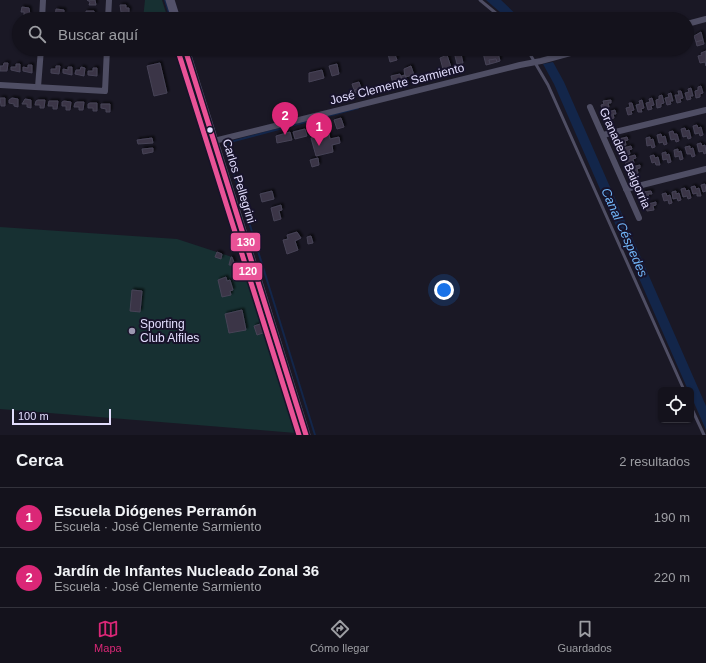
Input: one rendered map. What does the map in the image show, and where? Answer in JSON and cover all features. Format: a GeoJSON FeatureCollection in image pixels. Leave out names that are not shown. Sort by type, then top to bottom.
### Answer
{"type":"FeatureCollection","features":[{"type":"Feature","properties":{"kind":"main road"},"geometry":{"type":"LineString","coordinates":[[170,0],[174,12]]}},
{"type":"Feature","properties":{"kind":"main road","name":"Carlos Pellegrini"},"geometry":{"type":"LineString","coordinates":[[188,56],[306,435]]}},
{"type":"Feature","properties":{"kind":"street"},"geometry":{"type":"LineString","coordinates":[[42,12],[43,0]]}},
{"type":"Feature","properties":{"kind":"street"},"geometry":{"type":"LineString","coordinates":[[108,12],[109,0]]}},
{"type":"Feature","properties":{"kind":"street"},"geometry":{"type":"LineString","coordinates":[[694,22],[706,19]]}},
{"type":"Feature","properties":{"kind":"street"},"geometry":{"type":"LineString","coordinates":[[38,88],[40,56]]}},
{"type":"Feature","properties":{"kind":"street"},"geometry":{"type":"LineString","coordinates":[[0,85],[104,91],[106,56]]}},
{"type":"Feature","properties":{"kind":"street","name":"José Clemente Sarmiento"},"geometry":{"type":"LineString","coordinates":[[214,141],[520,64],[538,62],[561,56]]}},
{"type":"Feature","properties":{"kind":"street","name":"Granadero Baigorria"},"geometry":{"type":"LineString","coordinates":[[590,107],[639,218]]}},
{"type":"Feature","properties":{"kind":"street"},"geometry":{"type":"LineString","coordinates":[[603,135],[706,110]]}},
{"type":"Feature","properties":{"kind":"street"},"geometry":{"type":"LineString","coordinates":[[626,189],[706,169]]}},
{"type":"Feature","properties":{"kind":"lane"},"geometry":{"type":"LineString","coordinates":[[480,0],[495,12]]}},
{"type":"Feature","properties":{"kind":"lane"},"geometry":{"type":"LineString","coordinates":[[533,56],[538,62],[683,387]]}},
{"type":"Feature","properties":{"kind":"lane"},"geometry":{"type":"LineString","coordinates":[[694,413],[704,435]]}},
{"type":"Feature","properties":{"kind":"green space"},"geometry":{"type":"Polygon","coordinates":[[[145,0],[162,0],[166,12],[144,12],[145,0]]]}},
{"type":"Feature","properties":{"kind":"green space","name":"Sporting Club Alfiles"},"geometry":{"type":"Polygon","coordinates":[[[0,227],[177,239],[232,257],[235,265],[245,265],[296,433],[0,409],[0,227]]]}},
{"type":"Feature","properties":{"kind":"water"},"geometry":{"type":"Polygon","coordinates":[[[486,0],[501,0],[514,12],[500,12],[486,0]]]}},
{"type":"Feature","properties":{"kind":"water","name":"Canal Céspedes"},"geometry":{"type":"Polygon","coordinates":[[[553,62],[564,82],[706,406],[706,430],[694,403],[694,387],[687,387],[554,84],[543,64],[553,62]]]}},
{"type":"Feature","properties":{"kind":"building"},"geometry":{"type":"Polygon","coordinates":[[[87,0],[95,0],[96,5],[89,5],[90,2],[87,0]]]}},
{"type":"Feature","properties":{"kind":"building"},"geometry":{"type":"Polygon","coordinates":[[[120,5],[126,5],[126,8],[129,8],[129,12],[121,12],[120,5]]]}},
{"type":"Feature","properties":{"kind":"building"},"geometry":{"type":"Polygon","coordinates":[[[22,7],[29,8],[30,12],[21,12],[22,7]]]}},
{"type":"Feature","properties":{"kind":"building"},"geometry":{"type":"Polygon","coordinates":[[[56,9],[64,10],[64,12],[56,12],[56,9]]]}},
{"type":"Feature","properties":{"kind":"building"},"geometry":{"type":"Polygon","coordinates":[[[701,32],[703,40],[696,42],[694,36],[701,32]]]}},
{"type":"Feature","properties":{"kind":"building"},"geometry":{"type":"Polygon","coordinates":[[[703,40],[704,44],[697,46],[696,42],[703,40]]]}},
{"type":"Feature","properties":{"kind":"building"},"geometry":{"type":"Polygon","coordinates":[[[706,51],[706,66],[705,62],[700,63],[698,56],[702,55],[701,53],[706,51]]]}},
{"type":"Feature","properties":{"kind":"building"},"geometry":{"type":"Polygon","coordinates":[[[388,56],[396,56],[397,60],[390,62],[388,56]]]}},
{"type":"Feature","properties":{"kind":"building"},"geometry":{"type":"Polygon","coordinates":[[[447,56],[451,67],[443,69],[440,58],[447,56]]]}},
{"type":"Feature","properties":{"kind":"building"},"geometry":{"type":"Polygon","coordinates":[[[455,56],[461,56],[463,63],[457,64],[455,56]]]}},
{"type":"Feature","properties":{"kind":"building"},"geometry":{"type":"Polygon","coordinates":[[[484,56],[499,56],[500,61],[497,62],[496,59],[489,60],[490,64],[486,65],[484,56]]]}},
{"type":"Feature","properties":{"kind":"building"},"geometry":{"type":"Polygon","coordinates":[[[496,59],[497,62],[490,64],[489,60],[496,59]]]}},
{"type":"Feature","properties":{"kind":"building"},"geometry":{"type":"Polygon","coordinates":[[[4,63],[8,63],[7,71],[0,71],[0,66],[3,66],[4,63]]]}},
{"type":"Feature","properties":{"kind":"building"},"geometry":{"type":"Polygon","coordinates":[[[160,63],[167,93],[154,96],[147,66],[160,63]]]}},
{"type":"Feature","properties":{"kind":"building"},"geometry":{"type":"Polygon","coordinates":[[[16,64],[20,64],[20,72],[11,70],[11,67],[16,67],[16,64]]]}},
{"type":"Feature","properties":{"kind":"building"},"geometry":{"type":"Polygon","coordinates":[[[337,64],[339,74],[332,76],[329,66],[337,64]]]}},
{"type":"Feature","properties":{"kind":"building"},"geometry":{"type":"Polygon","coordinates":[[[28,65],[32,65],[32,73],[23,71],[23,67],[28,68],[28,65]]]}},
{"type":"Feature","properties":{"kind":"building"},"geometry":{"type":"Polygon","coordinates":[[[56,66],[60,66],[59,74],[51,73],[51,69],[56,69],[56,66]]]}},
{"type":"Feature","properties":{"kind":"building"},"geometry":{"type":"Polygon","coordinates":[[[411,66],[414,75],[405,77],[404,69],[411,66]]]}},
{"type":"Feature","properties":{"kind":"building"},"geometry":{"type":"Polygon","coordinates":[[[68,67],[72,67],[72,75],[63,73],[63,69],[68,70],[68,67]]]}},
{"type":"Feature","properties":{"kind":"building"},"geometry":{"type":"Polygon","coordinates":[[[81,67],[85,68],[84,76],[75,74],[76,70],[80,70],[81,67]]]}},
{"type":"Feature","properties":{"kind":"building"},"geometry":{"type":"Polygon","coordinates":[[[93,68],[97,68],[97,76],[88,75],[88,71],[93,71],[93,68]]]}},
{"type":"Feature","properties":{"kind":"building"},"geometry":{"type":"Polygon","coordinates":[[[322,70],[324,78],[309,82],[309,73],[322,70]]]}},
{"type":"Feature","properties":{"kind":"building"},"geometry":{"type":"Polygon","coordinates":[[[400,74],[404,86],[394,88],[391,76],[400,74]]]}},
{"type":"Feature","properties":{"kind":"building"},"geometry":{"type":"Polygon","coordinates":[[[405,75],[408,85],[404,86],[401,76],[405,75]]]}},
{"type":"Feature","properties":{"kind":"building"},"geometry":{"type":"Polygon","coordinates":[[[359,82],[361,88],[354,90],[352,84],[359,82]]]}},
{"type":"Feature","properties":{"kind":"building"},"geometry":{"type":"Polygon","coordinates":[[[701,86],[703,93],[700,94],[700,97],[696,98],[695,91],[701,86]]]}},
{"type":"Feature","properties":{"kind":"building"},"geometry":{"type":"Polygon","coordinates":[[[361,88],[362,91],[355,93],[354,90],[361,88]]]}},
{"type":"Feature","properties":{"kind":"building"},"geometry":{"type":"Polygon","coordinates":[[[691,88],[693,96],[690,96],[691,99],[687,100],[685,93],[689,92],[688,89],[691,88]]]}},
{"type":"Feature","properties":{"kind":"building"},"geometry":{"type":"Polygon","coordinates":[[[678,91],[681,91],[683,98],[680,99],[681,102],[677,103],[675,95],[679,95],[678,91]]]}},
{"type":"Feature","properties":{"kind":"building"},"geometry":{"type":"Polygon","coordinates":[[[671,93],[673,101],[670,101],[671,104],[667,105],[665,98],[669,97],[668,94],[671,93]]]}},
{"type":"Feature","properties":{"kind":"building"},"geometry":{"type":"Polygon","coordinates":[[[662,95],[664,103],[661,104],[661,107],[657,108],[656,100],[662,95]]]}},
{"type":"Feature","properties":{"kind":"building"},"geometry":{"type":"Polygon","coordinates":[[[0,98],[5,98],[5,106],[1,106],[0,98]]]}},
{"type":"Feature","properties":{"kind":"building"},"geometry":{"type":"Polygon","coordinates":[[[12,98],[18,99],[18,107],[9,103],[9,100],[12,98]]]}},
{"type":"Feature","properties":{"kind":"building"},"geometry":{"type":"Polygon","coordinates":[[[652,98],[654,105],[651,106],[652,109],[648,110],[646,103],[650,102],[649,99],[652,98]]]}},
{"type":"Feature","properties":{"kind":"building"},"geometry":{"type":"Polygon","coordinates":[[[25,99],[31,100],[31,108],[27,107],[27,104],[22,104],[25,99]]]}},
{"type":"Feature","properties":{"kind":"building"},"geometry":{"type":"Polygon","coordinates":[[[45,100],[44,108],[40,108],[40,105],[35,105],[36,101],[45,100]]]}},
{"type":"Feature","properties":{"kind":"building"},"geometry":{"type":"Polygon","coordinates":[[[611,100],[611,103],[608,103],[609,107],[602,109],[601,105],[604,104],[603,101],[611,100]]]}},
{"type":"Feature","properties":{"kind":"building"},"geometry":{"type":"Polygon","coordinates":[[[642,100],[644,108],[641,109],[642,112],[638,112],[636,105],[640,104],[639,101],[642,100]]]}},
{"type":"Feature","properties":{"kind":"building"},"geometry":{"type":"Polygon","coordinates":[[[49,101],[58,101],[57,109],[53,109],[53,106],[48,106],[49,101]]]}},
{"type":"Feature","properties":{"kind":"building"},"geometry":{"type":"Polygon","coordinates":[[[62,102],[71,102],[70,110],[66,110],[66,106],[62,106],[62,102]]]}},
{"type":"Feature","properties":{"kind":"building"},"geometry":{"type":"Polygon","coordinates":[[[84,102],[83,110],[79,110],[79,107],[74,107],[75,103],[84,102]]]}},
{"type":"Feature","properties":{"kind":"building"},"geometry":{"type":"Polygon","coordinates":[[[97,103],[97,111],[93,111],[93,108],[88,108],[88,104],[97,103]]]}},
{"type":"Feature","properties":{"kind":"building"},"geometry":{"type":"Polygon","coordinates":[[[629,103],[632,103],[634,110],[631,111],[632,114],[628,115],[626,108],[630,107],[629,103]]]}},
{"type":"Feature","properties":{"kind":"building"},"geometry":{"type":"Polygon","coordinates":[[[101,104],[110,104],[110,112],[106,112],[106,109],[101,108],[101,104]]]}},
{"type":"Feature","properties":{"kind":"building"},"geometry":{"type":"Polygon","coordinates":[[[615,110],[616,114],[613,114],[614,118],[607,120],[606,116],[609,115],[608,112],[615,110]]]}},
{"type":"Feature","properties":{"kind":"building"},"geometry":{"type":"Polygon","coordinates":[[[341,118],[344,127],[337,129],[334,120],[341,118]]]}},
{"type":"Feature","properties":{"kind":"building"},"geometry":{"type":"Polygon","coordinates":[[[697,125],[698,128],[701,127],[703,135],[700,136],[699,133],[695,134],[693,126],[697,125]]]}},
{"type":"Feature","properties":{"kind":"building"},"geometry":{"type":"Polygon","coordinates":[[[685,128],[686,131],[689,130],[691,138],[688,139],[687,136],[683,137],[681,129],[685,128]]]}},
{"type":"Feature","properties":{"kind":"building"},"geometry":{"type":"Polygon","coordinates":[[[305,129],[307,136],[295,139],[293,132],[305,129]]]}},
{"type":"Feature","properties":{"kind":"building"},"geometry":{"type":"Polygon","coordinates":[[[673,131],[674,134],[677,134],[679,141],[676,142],[675,139],[671,140],[669,132],[673,131]]]}},
{"type":"Feature","properties":{"kind":"building"},"geometry":{"type":"Polygon","coordinates":[[[290,132],[292,140],[277,143],[276,136],[290,132]]]}},
{"type":"Feature","properties":{"kind":"building"},"geometry":{"type":"Polygon","coordinates":[[[329,134],[330,139],[339,137],[340,143],[332,145],[333,152],[316,156],[311,138],[329,134]]]}},
{"type":"Feature","properties":{"kind":"building"},"geometry":{"type":"Polygon","coordinates":[[[661,134],[662,137],[665,136],[667,144],[664,145],[663,142],[659,143],[657,135],[661,134]]]}},
{"type":"Feature","properties":{"kind":"building"},"geometry":{"type":"Polygon","coordinates":[[[627,137],[628,140],[625,141],[626,145],[618,146],[617,142],[620,142],[619,139],[627,137]]]}},
{"type":"Feature","properties":{"kind":"building"},"geometry":{"type":"Polygon","coordinates":[[[650,137],[650,140],[653,139],[655,147],[652,148],[651,145],[647,146],[646,138],[650,137]]]}},
{"type":"Feature","properties":{"kind":"building"},"geometry":{"type":"Polygon","coordinates":[[[152,138],[153,143],[138,144],[137,140],[152,138]]]}},
{"type":"Feature","properties":{"kind":"building"},"geometry":{"type":"Polygon","coordinates":[[[701,143],[702,146],[705,145],[706,153],[704,154],[703,151],[699,152],[697,144],[701,143]]]}},
{"type":"Feature","properties":{"kind":"building"},"geometry":{"type":"Polygon","coordinates":[[[631,146],[632,149],[629,150],[630,154],[622,156],[621,152],[624,151],[623,148],[631,146]]]}},
{"type":"Feature","properties":{"kind":"building"},"geometry":{"type":"Polygon","coordinates":[[[690,146],[690,149],[693,148],[695,156],[692,157],[691,154],[687,154],[685,147],[690,146]]]}},
{"type":"Feature","properties":{"kind":"building"},"geometry":{"type":"Polygon","coordinates":[[[153,148],[153,152],[143,154],[142,149],[153,148]]]}},
{"type":"Feature","properties":{"kind":"building"},"geometry":{"type":"Polygon","coordinates":[[[678,149],[678,152],[681,151],[683,159],[680,160],[679,156],[675,157],[674,150],[678,149]]]}},
{"type":"Feature","properties":{"kind":"building"},"geometry":{"type":"Polygon","coordinates":[[[666,152],[666,155],[669,154],[671,162],[668,163],[667,159],[663,160],[662,153],[666,152]]]}},
{"type":"Feature","properties":{"kind":"building"},"geometry":{"type":"Polygon","coordinates":[[[635,155],[636,158],[633,159],[634,163],[626,165],[625,161],[628,160],[628,157],[635,155]]]}},
{"type":"Feature","properties":{"kind":"building"},"geometry":{"type":"Polygon","coordinates":[[[654,155],[655,158],[658,157],[660,165],[656,165],[655,162],[652,163],[650,156],[654,155]]]}},
{"type":"Feature","properties":{"kind":"building"},"geometry":{"type":"Polygon","coordinates":[[[318,158],[319,165],[312,167],[310,160],[318,158]]]}},
{"type":"Feature","properties":{"kind":"building"},"geometry":{"type":"Polygon","coordinates":[[[640,165],[640,168],[637,169],[638,173],[631,175],[630,171],[633,170],[632,167],[640,165]]]}},
{"type":"Feature","properties":{"kind":"building"},"geometry":{"type":"Polygon","coordinates":[[[705,184],[706,191],[703,192],[701,185],[705,184]]]}},
{"type":"Feature","properties":{"kind":"building"},"geometry":{"type":"Polygon","coordinates":[[[695,186],[696,189],[699,188],[701,196],[697,196],[697,193],[693,194],[691,187],[695,186]]]}},
{"type":"Feature","properties":{"kind":"building"},"geometry":{"type":"Polygon","coordinates":[[[685,188],[686,191],[689,190],[691,198],[688,199],[687,196],[683,197],[681,189],[685,188]]]}},
{"type":"Feature","properties":{"kind":"building"},"geometry":{"type":"Polygon","coordinates":[[[272,191],[274,199],[262,202],[260,194],[272,191]]]}},
{"type":"Feature","properties":{"kind":"building"},"geometry":{"type":"Polygon","coordinates":[[[651,191],[652,194],[648,194],[649,198],[642,200],[641,196],[644,195],[643,192],[651,191]]]}},
{"type":"Feature","properties":{"kind":"building"},"geometry":{"type":"Polygon","coordinates":[[[676,191],[676,194],[679,193],[681,200],[678,201],[677,198],[673,199],[672,192],[676,191]]]}},
{"type":"Feature","properties":{"kind":"building"},"geometry":{"type":"Polygon","coordinates":[[[666,193],[667,196],[670,195],[672,203],[669,204],[668,200],[664,201],[662,194],[666,193]]]}},
{"type":"Feature","properties":{"kind":"building"},"geometry":{"type":"Polygon","coordinates":[[[656,202],[656,205],[653,206],[654,210],[647,211],[646,207],[649,207],[648,204],[656,202]]]}},
{"type":"Feature","properties":{"kind":"building"},"geometry":{"type":"Polygon","coordinates":[[[281,205],[282,210],[279,211],[281,219],[274,221],[271,208],[281,205]]]}},
{"type":"Feature","properties":{"kind":"building"},"geometry":{"type":"Polygon","coordinates":[[[297,232],[301,238],[295,241],[298,250],[287,254],[283,240],[288,239],[287,235],[297,232]]]}},
{"type":"Feature","properties":{"kind":"building"},"geometry":{"type":"Polygon","coordinates":[[[311,236],[313,243],[308,244],[307,237],[311,236]]]}},
{"type":"Feature","properties":{"kind":"building"},"geometry":{"type":"Polygon","coordinates":[[[217,252],[222,254],[221,259],[215,257],[217,252]]]}},
{"type":"Feature","properties":{"kind":"building"},"geometry":{"type":"Polygon","coordinates":[[[232,257],[235,265],[229,265],[232,257]]]}},
{"type":"Feature","properties":{"kind":"building"},"geometry":{"type":"Polygon","coordinates":[[[226,277],[227,281],[230,280],[233,290],[230,291],[231,295],[222,297],[218,280],[226,277]]]}},
{"type":"Feature","properties":{"kind":"building"},"geometry":{"type":"Polygon","coordinates":[[[132,290],[142,291],[140,312],[130,311],[132,290]]]}},
{"type":"Feature","properties":{"kind":"building"},"geometry":{"type":"Polygon","coordinates":[[[242,310],[246,330],[229,333],[225,314],[242,310]]]}},
{"type":"Feature","properties":{"kind":"building"},"geometry":{"type":"Polygon","coordinates":[[[260,324],[263,333],[257,335],[254,326],[260,324]]]}},
{"type":"Feature","properties":{"kind":"waterway"},"geometry":{"type":"LineString","coordinates":[[165,0],[169,12]]}},
{"type":"Feature","properties":{"kind":"waterway"},"geometry":{"type":"LineString","coordinates":[[315,435],[226,148],[230,142],[358,108]]}},
{"type":"Feature","properties":{"kind":"transit line","name":"120"},"geometry":{"type":"LineString","coordinates":[[180,56],[299,435]]}},
{"type":"Feature","properties":{"kind":"transit line","name":"130"},"geometry":{"type":"LineString","coordinates":[[187,56],[306,435]]}},
{"type":"Feature","properties":{"kind":"place","name":"Jardín de Infantes Nucleado Zonal 36"},"geometry":{"type":"Point","coordinates":[285,135]}},
{"type":"Feature","properties":{"kind":"place","name":"Escuela Diógenes Perramón"},"geometry":{"type":"Point","coordinates":[319,146]}},
{"type":"Feature","properties":{"kind":"place","name":"Sporting Club Alfiles"},"geometry":{"type":"Point","coordinates":[132,331]}}]}
